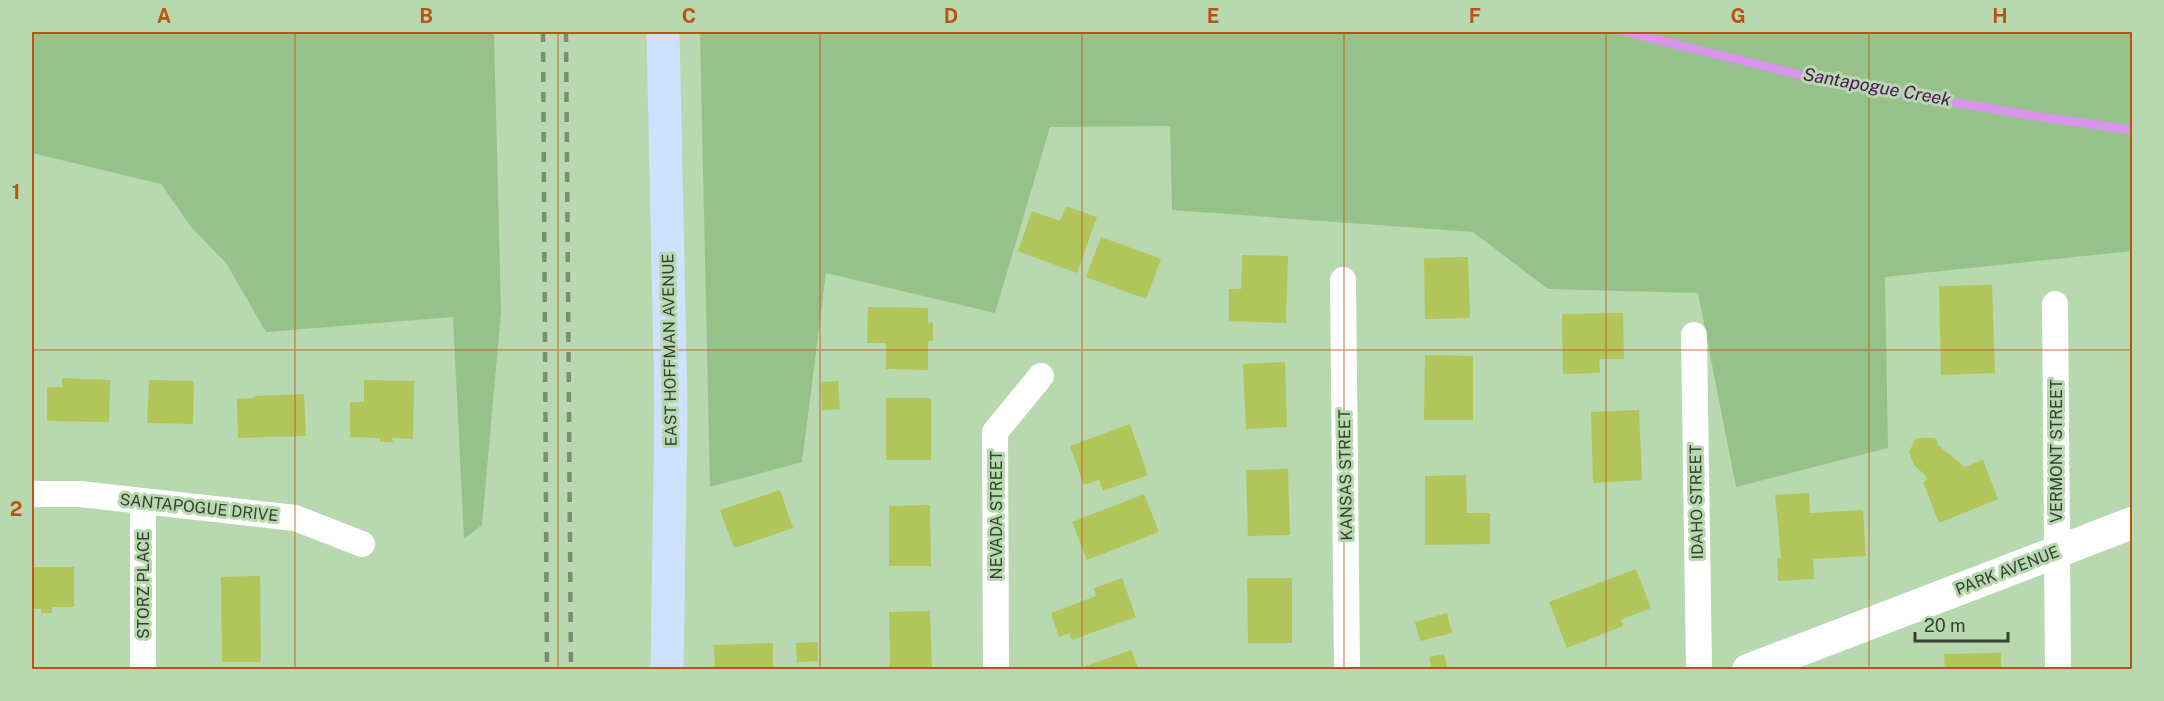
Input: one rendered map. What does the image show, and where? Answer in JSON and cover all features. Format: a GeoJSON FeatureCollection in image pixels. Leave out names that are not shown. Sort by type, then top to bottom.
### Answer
{"type":"FeatureCollection","features":[{"type":"Feature","properties":{"kind":"main road","name":"EAST HOFFMAN AVENUE"},"geometry":{"type":"LineString","coordinates":[[663,32],[671,406],[667,669]]}},
{"type":"Feature","properties":{"kind":"street","name":"KANSAS STREET"},"geometry":{"type":"LineString","coordinates":[[1343,280],[1347,669]]}},
{"type":"Feature","properties":{"kind":"street","name":"VERMONT STREET"},"geometry":{"type":"LineString","coordinates":[[2055,304],[2058,669]]}},
{"type":"Feature","properties":{"kind":"street","name":"IDAHO STREET"},"geometry":{"type":"LineString","coordinates":[[1694,335],[1699,669]]}},
{"type":"Feature","properties":{"kind":"street","name":"NEVADA STREET"},"geometry":{"type":"LineString","coordinates":[[996,669],[995,432],[1041,376]]}},
{"type":"Feature","properties":{"kind":"street","name":"SANTAPOGUE DRIVE"},"geometry":{"type":"LineString","coordinates":[[32,494],[80,494],[295,518],[362,544]]}},
{"type":"Feature","properties":{"kind":"street","name":"STORZ PLACE"},"geometry":{"type":"LineString","coordinates":[[143,501],[143,669]]}},
{"type":"Feature","properties":{"kind":"street","name":"PARK AVENUE"},"geometry":{"type":"LineString","coordinates":[[1748,669],[2133,523]]}},
{"type":"Feature","properties":{"kind":"green space"},"geometry":{"type":"Polygon","coordinates":[[[32,32],[494,32],[501,312],[482,525],[464,539],[453,317],[266,332],[226,263],[191,227],[161,184],[32,153],[32,32]]]}},
{"type":"Feature","properties":{"kind":"green space"},"geometry":{"type":"Polygon","coordinates":[[[700,32],[2132,32],[2132,251],[1885,277],[1888,448],[1736,487],[1698,293],[1548,289],[1473,232],[1172,210],[1170,126],[1050,127],[995,313],[826,273],[802,462],[710,487],[700,32]]]}},
{"type":"Feature","properties":{"kind":"building"},"geometry":{"type":"Polygon","coordinates":[[[1066,206],[1097,217],[1077,273],[1018,251],[1032,211],[1060,221],[1066,206]]]}},
{"type":"Feature","properties":{"kind":"building"},"geometry":{"type":"Polygon","coordinates":[[[1101,237],[1161,259],[1146,299],[1086,277],[1101,237]]]}},
{"type":"Feature","properties":{"kind":"building"},"geometry":{"type":"Polygon","coordinates":[[[1242,255],[1288,256],[1286,323],[1229,321],[1229,289],[1241,289],[1242,255]]]}},
{"type":"Feature","properties":{"kind":"building"},"geometry":{"type":"Polygon","coordinates":[[[1468,257],[1470,318],[1425,319],[1424,258],[1468,257]]]}},
{"type":"Feature","properties":{"kind":"building"},"geometry":{"type":"Polygon","coordinates":[[[1992,285],[1995,373],[1941,375],[1939,286],[1992,285]]]}},
{"type":"Feature","properties":{"kind":"building"},"geometry":{"type":"Polygon","coordinates":[[[868,307],[928,308],[928,323],[933,322],[933,341],[928,341],[928,370],[886,369],[886,343],[867,343],[868,307]]]}},
{"type":"Feature","properties":{"kind":"building"},"geometry":{"type":"Polygon","coordinates":[[[1623,313],[1624,359],[1599,359],[1600,373],[1563,374],[1562,314],[1623,313]]]}},
{"type":"Feature","properties":{"kind":"building"},"geometry":{"type":"Polygon","coordinates":[[[1425,355],[1473,356],[1473,420],[1424,420],[1425,355]]]}},
{"type":"Feature","properties":{"kind":"building"},"geometry":{"type":"Polygon","coordinates":[[[1285,362],[1287,427],[1246,429],[1243,364],[1285,362]]]}},
{"type":"Feature","properties":{"kind":"building"},"geometry":{"type":"Polygon","coordinates":[[[62,378],[110,380],[109,422],[47,421],[47,387],[62,387],[62,378]]]}},
{"type":"Feature","properties":{"kind":"building"},"geometry":{"type":"Polygon","coordinates":[[[149,380],[194,381],[193,424],[147,423],[149,380]]]}},
{"type":"Feature","properties":{"kind":"building"},"geometry":{"type":"Polygon","coordinates":[[[364,380],[414,381],[413,439],[392,438],[393,442],[380,442],[380,438],[350,437],[350,402],[364,402],[364,380]]]}},
{"type":"Feature","properties":{"kind":"building"},"geometry":{"type":"Polygon","coordinates":[[[838,381],[840,409],[822,410],[821,382],[838,381]]]}},
{"type":"Feature","properties":{"kind":"building"},"geometry":{"type":"Polygon","coordinates":[[[304,394],[306,436],[238,438],[237,399],[304,394]]]}},
{"type":"Feature","properties":{"kind":"building"},"geometry":{"type":"Polygon","coordinates":[[[886,398],[931,398],[931,460],[886,460],[886,398]]]}},
{"type":"Feature","properties":{"kind":"building"},"geometry":{"type":"Polygon","coordinates":[[[1639,410],[1642,480],[1593,483],[1591,412],[1639,410]]]}},
{"type":"Feature","properties":{"kind":"building"},"geometry":{"type":"Polygon","coordinates":[[[1130,424],[1148,475],[1103,491],[1099,480],[1084,485],[1070,446],[1130,424]]]}},
{"type":"Feature","properties":{"kind":"building"},"geometry":{"type":"Polygon","coordinates":[[[1916,438],[1935,438],[1938,445],[1965,467],[1983,460],[1998,499],[1939,523],[1923,482],[1927,480],[1925,475],[1914,465],[1909,452],[1916,438]]]}},
{"type":"Feature","properties":{"kind":"building"},"geometry":{"type":"Polygon","coordinates":[[[1288,469],[1290,535],[1248,536],[1246,470],[1288,469]]]}},
{"type":"Feature","properties":{"kind":"building"},"geometry":{"type":"Polygon","coordinates":[[[1466,475],[1467,513],[1490,513],[1490,544],[1425,545],[1425,476],[1466,475]]]}},
{"type":"Feature","properties":{"kind":"building"},"geometry":{"type":"Polygon","coordinates":[[[780,490],[793,528],[734,548],[720,510],[780,490]]]}},
{"type":"Feature","properties":{"kind":"building"},"geometry":{"type":"Polygon","coordinates":[[[1809,493],[1810,513],[1863,510],[1866,556],[1813,559],[1814,579],[1778,581],[1777,558],[1781,558],[1775,495],[1809,493]]]}},
{"type":"Feature","properties":{"kind":"building"},"geometry":{"type":"Polygon","coordinates":[[[1144,494],[1159,532],[1087,560],[1072,522],[1144,494]]]}},
{"type":"Feature","properties":{"kind":"building"},"geometry":{"type":"Polygon","coordinates":[[[930,505],[931,566],[889,566],[889,506],[930,505]]]}},
{"type":"Feature","properties":{"kind":"building"},"geometry":{"type":"Polygon","coordinates":[[[32,567],[74,567],[74,607],[52,607],[52,613],[41,613],[41,609],[32,609],[32,567]]]}},
{"type":"Feature","properties":{"kind":"building"},"geometry":{"type":"Polygon","coordinates":[[[1636,569],[1651,608],[1621,620],[1623,626],[1567,648],[1549,602],[1636,569]]]}},
{"type":"Feature","properties":{"kind":"building"},"geometry":{"type":"Polygon","coordinates":[[[260,576],[261,662],[222,662],[221,577],[260,576]]]}},
{"type":"Feature","properties":{"kind":"building"},"geometry":{"type":"Polygon","coordinates":[[[1122,578],[1136,617],[1072,640],[1069,633],[1059,637],[1051,613],[1096,596],[1094,588],[1122,578]]]}},
{"type":"Feature","properties":{"kind":"building"},"geometry":{"type":"Polygon","coordinates":[[[1247,578],[1292,578],[1292,643],[1248,643],[1247,578]]]}},
{"type":"Feature","properties":{"kind":"building"},"geometry":{"type":"Polygon","coordinates":[[[930,611],[932,670],[890,670],[889,612],[930,611]]]}},
{"type":"Feature","properties":{"kind":"building"},"geometry":{"type":"Polygon","coordinates":[[[1447,613],[1452,633],[1420,641],[1415,622],[1447,613]]]}},
{"type":"Feature","properties":{"kind":"building"},"geometry":{"type":"Polygon","coordinates":[[[818,642],[818,661],[797,662],[796,643],[818,642]]]}},
{"type":"Feature","properties":{"kind":"building"},"geometry":{"type":"Polygon","coordinates":[[[773,643],[773,670],[715,670],[714,645],[773,643]]]}},
{"type":"Feature","properties":{"kind":"building"},"geometry":{"type":"Polygon","coordinates":[[[1131,650],[1139,670],[1078,670],[1078,669],[1131,650]]]}},
{"type":"Feature","properties":{"kind":"building"},"geometry":{"type":"Polygon","coordinates":[[[2001,653],[2001,670],[1945,670],[1944,654],[2001,653]]]}},
{"type":"Feature","properties":{"kind":"building"},"geometry":{"type":"Polygon","coordinates":[[[1444,654],[1448,670],[1419,670],[1431,666],[1429,657],[1444,654]]]}},
{"type":"Feature","properties":{"kind":"waterway","name":"Santapogue Creek"},"geometry":{"type":"LineString","coordinates":[[1625,32],[1813,78],[2034,116],[2132,130]]}},
{"type":"Feature","properties":{"kind":"railway"},"geometry":{"type":"LineString","coordinates":[[543,32],[547,670]]}},
{"type":"Feature","properties":{"kind":"railway"},"geometry":{"type":"LineString","coordinates":[[566,32],[571,670]]}}]}
